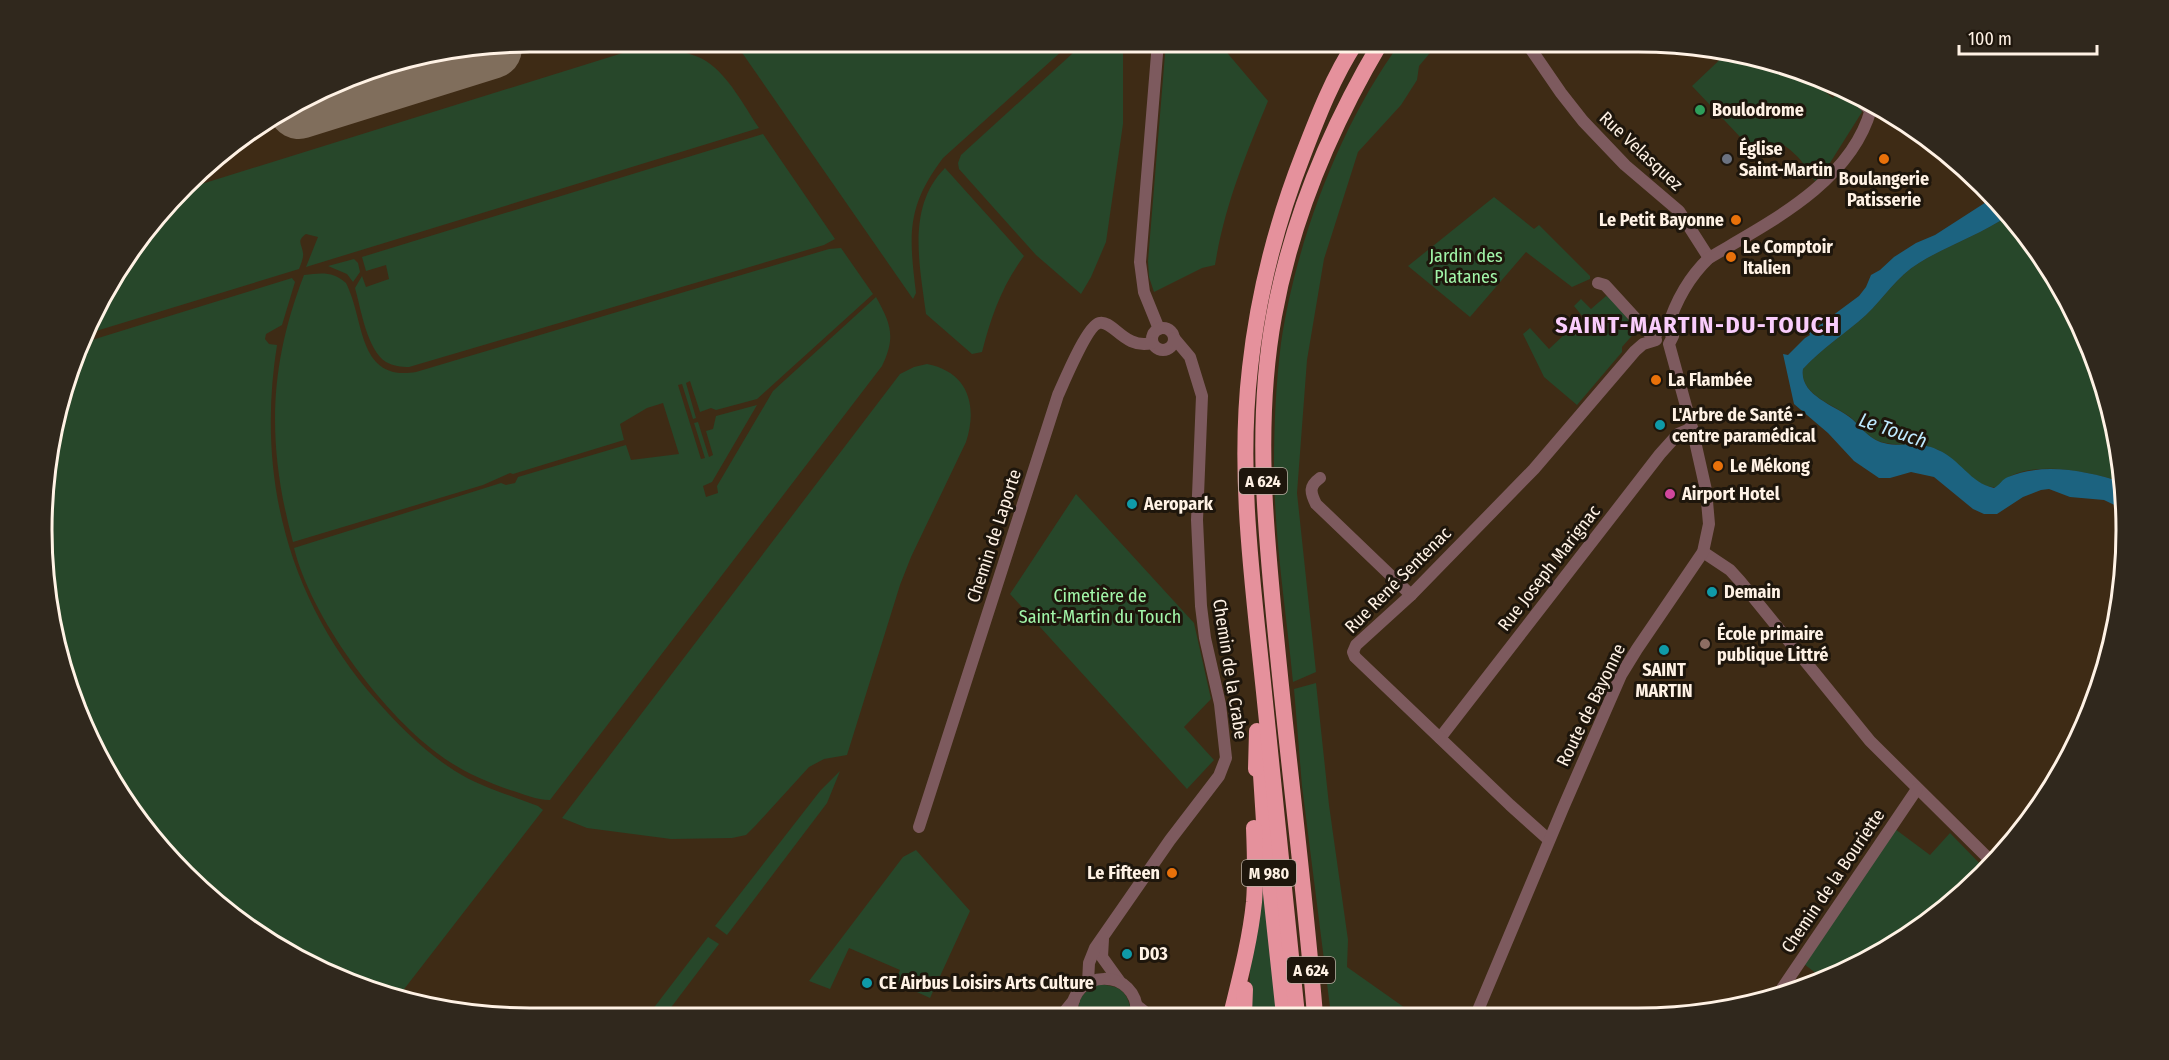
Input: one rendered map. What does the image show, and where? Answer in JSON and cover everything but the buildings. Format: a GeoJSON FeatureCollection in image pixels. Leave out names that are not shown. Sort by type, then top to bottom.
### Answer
{"type":"FeatureCollection","features":[{"type":"Feature","properties":{"kind":"highway","name":"A 624"},"geometry":{"type":"LineString","coordinates":[[1296,1008],[1248,522],[1246,460],[1250,369],[1257,319],[1270,256],[1293,181],[1337,74],[1350,52]]}},
{"type":"Feature","properties":{"kind":"highway","name":"A 624"},"geometry":{"type":"LineString","coordinates":[[1314,1008],[1308,924],[1296,836],[1269,572],[1263,484],[1265,390],[1274,318],[1285,263],[1301,210],[1334,128],[1376,52]]}},
{"type":"Feature","properties":{"kind":"highway","name":"M 980"},"geometry":{"type":"LineString","coordinates":[[1256,608],[1252,652],[1257,731],[1265,837],[1283,1008]]}},
{"type":"Feature","properties":{"kind":"highway"},"geometry":{"type":"LineString","coordinates":[[1244,1008],[1247,952],[1255,888],[1254,825],[1257,731]]}},
{"type":"Feature","properties":{"kind":"highway"},"geometry":{"type":"LineString","coordinates":[[1233,1008],[1247,952]]}},
{"type":"Feature","properties":{"kind":"street"},"geometry":{"type":"LineString","coordinates":[[1157,52],[1140,262],[1144,292],[1159,328]]}},
{"type":"Feature","properties":{"kind":"street","name":"Rue Velasquez"},"geometry":{"type":"LineString","coordinates":[[1533,52],[1583,121],[1625,165],[1679,211],[1709,258]]}},
{"type":"Feature","properties":{"kind":"street"},"geometry":{"type":"LineString","coordinates":[[1656,338],[1660,330],[1667,329],[1691,279],[1709,258],[1801,201],[1830,178],[1865,129],[1873,113]]}},
{"type":"Feature","properties":{"kind":"street"},"geometry":{"type":"LineString","coordinates":[[1598,283],[1605,285],[1661,345],[1669,344]]}},
{"type":"Feature","properties":{"kind":"street","name":"Chemin de Laporte"},"geometry":{"type":"LineString","coordinates":[[920,827],[1058,395],[1073,363],[1092,328],[1100,322],[1105,322],[1130,342],[1143,345],[1152,343],[1160,350],[1171,344]]}},
{"type":"Feature","properties":{"kind":"street"},"geometry":{"type":"LineString","coordinates":[[1152,343],[1152,334],[1159,328]]}},
{"type":"Feature","properties":{"kind":"street"},"geometry":{"type":"LineString","coordinates":[[1159,328],[1170,330],[1171,344]]}},
{"type":"Feature","properties":{"kind":"street","name":"Route de Bayonne"},"geometry":{"type":"LineString","coordinates":[[1479,1008],[1549,840],[1628,663],[1703,552],[1708,531],[1706,490],[1669,344],[1673,336],[1667,329]]}},
{"type":"Feature","properties":{"kind":"street","name":"Rue René Sentenac"},"geometry":{"type":"LineString","coordinates":[[1549,840],[1540,834],[1355,657],[1353,652],[1356,645],[1411,595],[1534,469],[1635,351],[1656,338]]}},
{"type":"Feature","properties":{"kind":"street","name":"Chemin de la Crabe"},"geometry":{"type":"LineString","coordinates":[[1088,983],[1089,963],[1095,948],[1219,776],[1226,758],[1220,706],[1205,638],[1201,606],[1197,520],[1203,409],[1199,382],[1194,368],[1171,344]]}},
{"type":"Feature","properties":{"kind":"street","name":"Rue Joseph Marignac"},"geometry":{"type":"LineString","coordinates":[[1440,738],[1660,454],[1678,434],[1692,428]]}},
{"type":"Feature","properties":{"kind":"street"},"geometry":{"type":"LineString","coordinates":[[1320,478],[1313,483],[1311,489],[1311,495],[1316,504],[1411,595]]}},
{"type":"Feature","properties":{"kind":"street"},"geometry":{"type":"LineString","coordinates":[[1703,552],[1735,576],[1870,741],[1987,857]]}},
{"type":"Feature","properties":{"kind":"street","name":"Chemin de la Bouriette"},"geometry":{"type":"LineString","coordinates":[[1785,984],[1917,789]]}},
{"type":"Feature","properties":{"kind":"street"},"geometry":{"type":"LineString","coordinates":[[1103,938],[1102,957],[1119,982],[1131,992],[1136,1008]]}},
{"type":"Feature","properties":{"kind":"street"},"geometry":{"type":"LineString","coordinates":[[1067,1008],[1078,992],[1088,983],[1104,979],[1119,982]]}},
{"type":"Feature","properties":{"kind":"street"},"geometry":{"type":"LineString","coordinates":[[1073,1008],[1074,999]]}},
{"type":"Feature","properties":{"kind":"green space"},"geometry":{"type":"Polygon","coordinates":[[[626,52],[684,52],[701,58],[722,75],[759,128],[306,267],[318,237],[306,234],[300,241],[303,255],[299,269],[96,331],[116,291],[151,239],[200,184],[626,52]]]}},
{"type":"Feature","properties":{"kind":"green space"},"geometry":{"type":"Polygon","coordinates":[[[742,52],[1061,52],[943,158],[931,175],[916,207],[913,222],[912,254],[916,293],[913,299],[742,52]]]}},
{"type":"Feature","properties":{"kind":"green space"},"geometry":{"type":"Polygon","coordinates":[[[1074,52],[1123,52],[1123,124],[1106,242],[1081,294],[1036,255],[959,169],[958,163],[961,155],[1074,52]]]}},
{"type":"Feature","properties":{"kind":"green space"},"geometry":{"type":"Polygon","coordinates":[[[1165,52],[1226,52],[1268,101],[1230,201],[1215,265],[1202,268],[1154,292],[1149,277],[1148,261],[1165,52]]]}},
{"type":"Feature","properties":{"kind":"green space"},"geometry":{"type":"Polygon","coordinates":[[[1394,52],[1431,52],[1419,66],[1417,80],[1401,105],[1358,152],[1324,259],[1307,360],[1297,493],[1316,672],[1293,682],[1278,546],[1274,465],[1281,343],[1288,304],[1309,225],[1340,147],[1379,74],[1394,52]]]}},
{"type":"Feature","properties":{"kind":"green space"},"geometry":{"type":"Polygon","coordinates":[[[1720,60],[1792,78],[1821,89],[1833,98],[1835,95],[1850,102],[1861,107],[1862,112],[1823,174],[1815,181],[1804,168],[1806,167],[1801,160],[1781,143],[1766,158],[1763,156],[1760,158],[1692,86],[1720,60]]]}},
{"type":"Feature","properties":{"kind":"green space"},"geometry":{"type":"Polygon","coordinates":[[[763,134],[835,239],[824,245],[409,367],[386,362],[379,356],[369,339],[355,288],[362,276],[366,287],[389,279],[386,265],[366,271],[362,257],[763,134]]]}},
{"type":"Feature","properties":{"kind":"green space"},"geometry":{"type":"Polygon","coordinates":[[[945,168],[1024,256],[1009,278],[998,302],[982,352],[972,354],[926,314],[919,257],[920,219],[933,184],[945,168]]]}},
{"type":"Feature","properties":{"kind":"green space","name":"Jardin des Platanes"},"geometry":{"type":"Polygon","coordinates":[[[1494,197],[1534,229],[1539,225],[1590,276],[1590,279],[1572,287],[1526,252],[1470,317],[1408,266],[1494,197]]]}},
{"type":"Feature","properties":{"kind":"green space"},"geometry":{"type":"Polygon","coordinates":[[[2002,219],[2018,239],[2053,291],[2080,347],[2091,377],[2107,437],[2113,480],[2075,471],[2039,469],[2008,477],[1997,487],[1989,487],[1936,449],[1922,445],[1892,444],[1874,439],[1849,416],[1819,398],[1806,385],[1803,369],[1866,315],[1904,274],[1930,257],[2002,219]]]}},
{"type":"Feature","properties":{"kind":"green space"},"geometry":{"type":"Polygon","coordinates":[[[841,248],[873,294],[757,399],[700,412],[690,381],[686,383],[696,418],[693,419],[682,384],[678,385],[701,459],[705,458],[694,423],[698,422],[709,457],[713,455],[706,431],[713,429],[716,416],[757,405],[712,482],[703,486],[706,497],[718,493],[717,486],[773,391],[876,297],[890,331],[889,347],[882,366],[550,800],[540,799],[491,783],[463,770],[415,735],[393,713],[350,660],[316,603],[294,548],[501,483],[506,485],[515,483],[518,477],[626,445],[631,460],[679,454],[663,403],[647,408],[620,424],[624,440],[510,473],[483,485],[293,542],[279,473],[275,407],[283,342],[304,275],[321,273],[336,276],[346,283],[366,345],[373,358],[383,368],[397,373],[416,372],[829,249],[841,248]]]}},
{"type":"Feature","properties":{"kind":"green space"},"geometry":{"type":"Polygon","coordinates":[[[354,259],[358,263],[360,272],[353,282],[347,274],[328,266],[354,259]]]}},
{"type":"Feature","properties":{"kind":"green space"},"geometry":{"type":"Polygon","coordinates":[[[292,278],[295,282],[282,325],[266,334],[265,339],[269,344],[277,345],[272,394],[271,442],[276,489],[286,535],[301,579],[321,622],[346,662],[377,701],[413,739],[433,756],[465,777],[543,810],[403,990],[347,971],[319,958],[291,944],[239,909],[192,868],[151,821],[116,769],[102,741],[89,713],[69,654],[57,592],[52,530],[62,437],[78,377],[92,340],[292,278]]]}},
{"type":"Feature","properties":{"kind":"green space","name":"Jardin des Platanes"},"geometry":{"type":"Polygon","coordinates":[[[1606,296],[1613,300],[1637,330],[1622,347],[1622,352],[1577,405],[1544,377],[1523,334],[1530,328],[1549,349],[1583,317],[1574,306],[1581,299],[1591,309],[1606,296]]]}},
{"type":"Feature","properties":{"kind":"green space"},"geometry":{"type":"Polygon","coordinates":[[[927,364],[941,368],[961,382],[970,403],[969,428],[966,442],[900,585],[847,755],[824,759],[809,767],[746,835],[732,838],[671,839],[587,828],[562,818],[900,374],[927,364]]]}},
{"type":"Feature","properties":{"kind":"green space","name":"Cimetière de Saint-Martin du Touch"},"geometry":{"type":"Polygon","coordinates":[[[1076,494],[1194,623],[1211,699],[1184,727],[1214,760],[1187,789],[1010,594],[1076,494]]]}},
{"type":"Feature","properties":{"kind":"green space"},"geometry":{"type":"Polygon","coordinates":[[[1316,683],[1329,805],[1348,940],[1347,967],[1405,1008],[1330,1008],[1302,786],[1294,689],[1316,683]]]}},
{"type":"Feature","properties":{"kind":"green space"},"geometry":{"type":"Polygon","coordinates":[[[840,771],[827,803],[727,935],[715,926],[820,791],[840,771]]]}},
{"type":"Feature","properties":{"kind":"green space"},"geometry":{"type":"Polygon","coordinates":[[[1895,829],[1930,855],[1950,833],[1980,864],[1930,909],[1878,944],[1816,973],[1804,964],[1895,829]]]}},
{"type":"Feature","properties":{"kind":"green space"},"geometry":{"type":"Polygon","coordinates":[[[916,850],[970,911],[930,998],[895,982],[900,970],[849,948],[830,989],[809,981],[903,857],[916,850]]]}},
{"type":"Feature","properties":{"kind":"green space"},"geometry":{"type":"Polygon","coordinates":[[[1264,878],[1277,1008],[1250,1008],[1250,969],[1264,878]]]}},
{"type":"Feature","properties":{"kind":"green space"},"geometry":{"type":"Polygon","coordinates":[[[708,937],[719,944],[671,1008],[654,1008],[708,937]]]}},
{"type":"Feature","properties":{"kind":"green space"},"geometry":{"type":"Polygon","coordinates":[[[1097,984],[1112,986],[1125,994],[1130,1008],[1079,1008],[1082,997],[1097,984]]]}},
{"type":"Feature","properties":{"kind":"water"},"geometry":{"type":"Polygon","coordinates":[[[1986,202],[2002,219],[1911,268],[1866,315],[1803,369],[1806,385],[1818,398],[1848,416],[1878,441],[1891,444],[1923,445],[1938,450],[1986,485],[1994,488],[2008,477],[2036,470],[2065,470],[2094,474],[2113,479],[2115,505],[2104,500],[2070,497],[2049,489],[2023,497],[1997,514],[1984,514],[1973,509],[1934,477],[1911,472],[1890,478],[1879,478],[1854,461],[1828,433],[1794,404],[1783,354],[1788,355],[1810,335],[1809,333],[1859,296],[1871,275],[1916,243],[1935,235],[1986,202]]]}},
{"type":"Feature","properties":{"kind":"runway"},"geometry":{"type":"LineString","coordinates":[[321,101],[456,59]]}},
{"type":"Feature","properties":{"kind":"place","name":"Boulodrome"},"geometry":{"type":"Point","coordinates":[1700,110]}},
{"type":"Feature","properties":{"kind":"place","name":"Église Saint-Martin"},"geometry":{"type":"Point","coordinates":[1727,159]}},
{"type":"Feature","properties":{"kind":"place","name":"Boulangerie Patisserie"},"geometry":{"type":"Point","coordinates":[1884,159]}},
{"type":"Feature","properties":{"kind":"place","name":"Le Petit Bayonne"},"geometry":{"type":"Point","coordinates":[1736,220]}},
{"type":"Feature","properties":{"kind":"place","name":"Le Comptoir Italien"},"geometry":{"type":"Point","coordinates":[1731,257]}},
{"type":"Feature","properties":{"kind":"place","name":"La Flambée"},"geometry":{"type":"Point","coordinates":[1656,380]}},
{"type":"Feature","properties":{"kind":"place","name":"L'Arbre de Santé - centre paramédical"},"geometry":{"type":"Point","coordinates":[1660,425]}},
{"type":"Feature","properties":{"kind":"place","name":"Le Mékong"},"geometry":{"type":"Point","coordinates":[1718,466]}},
{"type":"Feature","properties":{"kind":"place","name":"Airport Hotel"},"geometry":{"type":"Point","coordinates":[1670,494]}},
{"type":"Feature","properties":{"kind":"place","name":"Aeropark"},"geometry":{"type":"Point","coordinates":[1132,504]}},
{"type":"Feature","properties":{"kind":"place","name":"Demain"},"geometry":{"type":"Point","coordinates":[1712,592]}},
{"type":"Feature","properties":{"kind":"place","name":"École primaire publique Littré"},"geometry":{"type":"Point","coordinates":[1705,644]}},
{"type":"Feature","properties":{"kind":"place","name":"SAINT MARTIN"},"geometry":{"type":"Point","coordinates":[1664,650]}},
{"type":"Feature","properties":{"kind":"place","name":"Le Fifteen"},"geometry":{"type":"Point","coordinates":[1172,873]}},
{"type":"Feature","properties":{"kind":"place","name":"D03"},"geometry":{"type":"Point","coordinates":[1127,954]}},
{"type":"Feature","properties":{"kind":"place","name":"CE Airbus Loisirs Arts Culture"},"geometry":{"type":"Point","coordinates":[867,983]}},
{"type":"Feature","properties":{"kind":"district","name":"SAINT-MARTIN-DU-TOUCH"},"geometry":{"type":"Point","coordinates":[1698,325]}},
{"type":"Feature","properties":{"kind":"water label","name":"Le Touch"},"geometry":{"type":"Point","coordinates":[1893,430]}}]}
